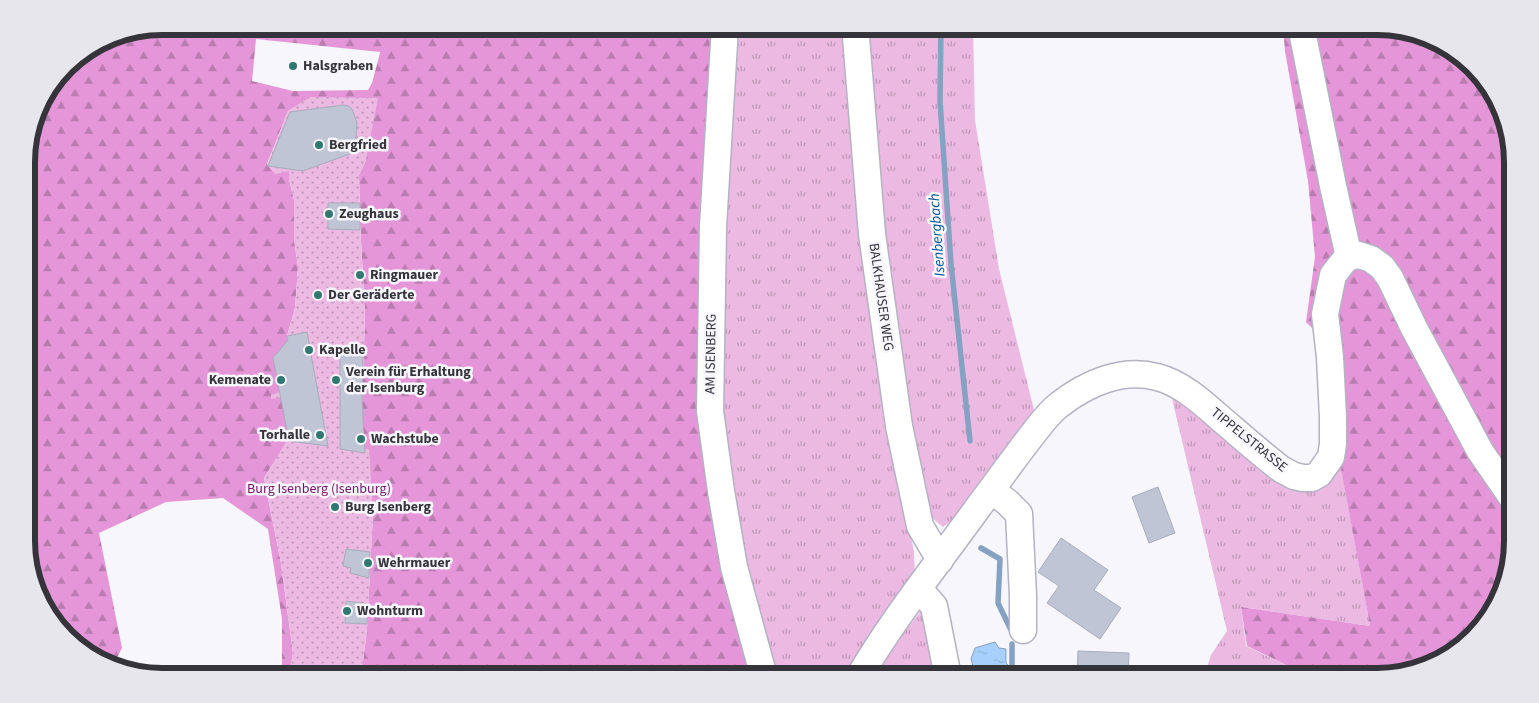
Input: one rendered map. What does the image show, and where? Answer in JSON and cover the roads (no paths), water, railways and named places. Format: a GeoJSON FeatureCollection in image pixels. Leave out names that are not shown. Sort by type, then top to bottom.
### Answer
{"type":"FeatureCollection","features":[{"type":"Feature","properties":{"kind":"street","name":"AM ISENBERG"},"geometry":{"type":"LineString","coordinates":[[725,35],[713,227],[710,411],[734,567],[762,668]]}},
{"type":"Feature","properties":{"kind":"street","name":"BALKHAUSER WEG"},"geometry":{"type":"LineString","coordinates":[[856,35],[872,234],[899,426],[920,526],[940,560]]}},
{"type":"Feature","properties":{"kind":"street"},"geometry":{"type":"LineString","coordinates":[[1303,35],[1333,186],[1350,257],[1358,255],[1371,258],[1382,267],[1390,278],[1414,328],[1480,451],[1504,486]]}},
{"type":"Feature","properties":{"kind":"street","name":"TIPPELSTRASSE"},"geometry":{"type":"LineString","coordinates":[[864,668],[872,654],[991,490],[1042,424],[1057,407],[1094,383],[1128,374],[1158,377],[1199,399],[1270,460],[1294,476],[1312,478],[1319,474],[1331,457],[1333,444],[1331,380],[1325,314],[1333,275],[1344,261],[1350,257]]}},
{"type":"Feature","properties":{"kind":"street"},"geometry":{"type":"LineString","coordinates":[[991,490],[1020,514],[1023,630]]}},
{"type":"Feature","properties":{"kind":"street"},"geometry":{"type":"LineString","coordinates":[[919,589],[934,606],[946,668]]}},
{"type":"Feature","properties":{"kind":"water"},"geometry":{"type":"Polygon","coordinates":[[[995,642],[999,648],[1006,649],[1006,663],[1009,668],[974,668],[971,659],[975,648],[995,642]]]}},
{"type":"Feature","properties":{"kind":"waterway","name":"Isenbergbach"},"geometry":{"type":"LineString","coordinates":[[941,35],[940,101],[951,264],[970,441]]}},
{"type":"Feature","properties":{"kind":"waterway","name":"Isenbergbach"},"geometry":{"type":"LineString","coordinates":[[981,548],[1000,559],[998,603],[1011,630]]}},
{"type":"Feature","properties":{"kind":"waterway","name":"Isenbergbach"},"geometry":{"type":"LineString","coordinates":[[1012,644],[1012,668]]}},
{"type":"Feature","properties":{"kind":"place","name":"Halsgraben"},"geometry":{"type":"Point","coordinates":[293,66]}},
{"type":"Feature","properties":{"kind":"place","name":"Bergfried"},"geometry":{"type":"Point","coordinates":[319,145]}},
{"type":"Feature","properties":{"kind":"place","name":"Zeughaus"},"geometry":{"type":"Point","coordinates":[329,214]}},
{"type":"Feature","properties":{"kind":"place","name":"Ringmauer"},"geometry":{"type":"Point","coordinates":[360,275]}},
{"type":"Feature","properties":{"kind":"place","name":"Der Geräderte"},"geometry":{"type":"Point","coordinates":[318,295]}},
{"type":"Feature","properties":{"kind":"place","name":"Kapelle"},"geometry":{"type":"Point","coordinates":[309,350]}},
{"type":"Feature","properties":{"kind":"place","name":"Kemenate"},"geometry":{"type":"Point","coordinates":[281,380]}},
{"type":"Feature","properties":{"kind":"place","name":"Verein für Erhaltung der Isenburg"},"geometry":{"type":"Point","coordinates":[336,380]}},
{"type":"Feature","properties":{"kind":"place","name":"Torhalle"},"geometry":{"type":"Point","coordinates":[320,435]}},
{"type":"Feature","properties":{"kind":"place","name":"Wachstube"},"geometry":{"type":"Point","coordinates":[361,439]}},
{"type":"Feature","properties":{"kind":"place","name":"Burg Isenberg"},"geometry":{"type":"Point","coordinates":[335,507]}},
{"type":"Feature","properties":{"kind":"place","name":"Wehrmauer"},"geometry":{"type":"Point","coordinates":[368,563]}},
{"type":"Feature","properties":{"kind":"place","name":"Wohnturm"},"geometry":{"type":"Point","coordinates":[347,611]}},
{"type":"Feature","properties":{"kind":"park label","name":"Burg Isenberg (Isenburg)"},"geometry":{"type":"Point","coordinates":[319,489]}}]}
